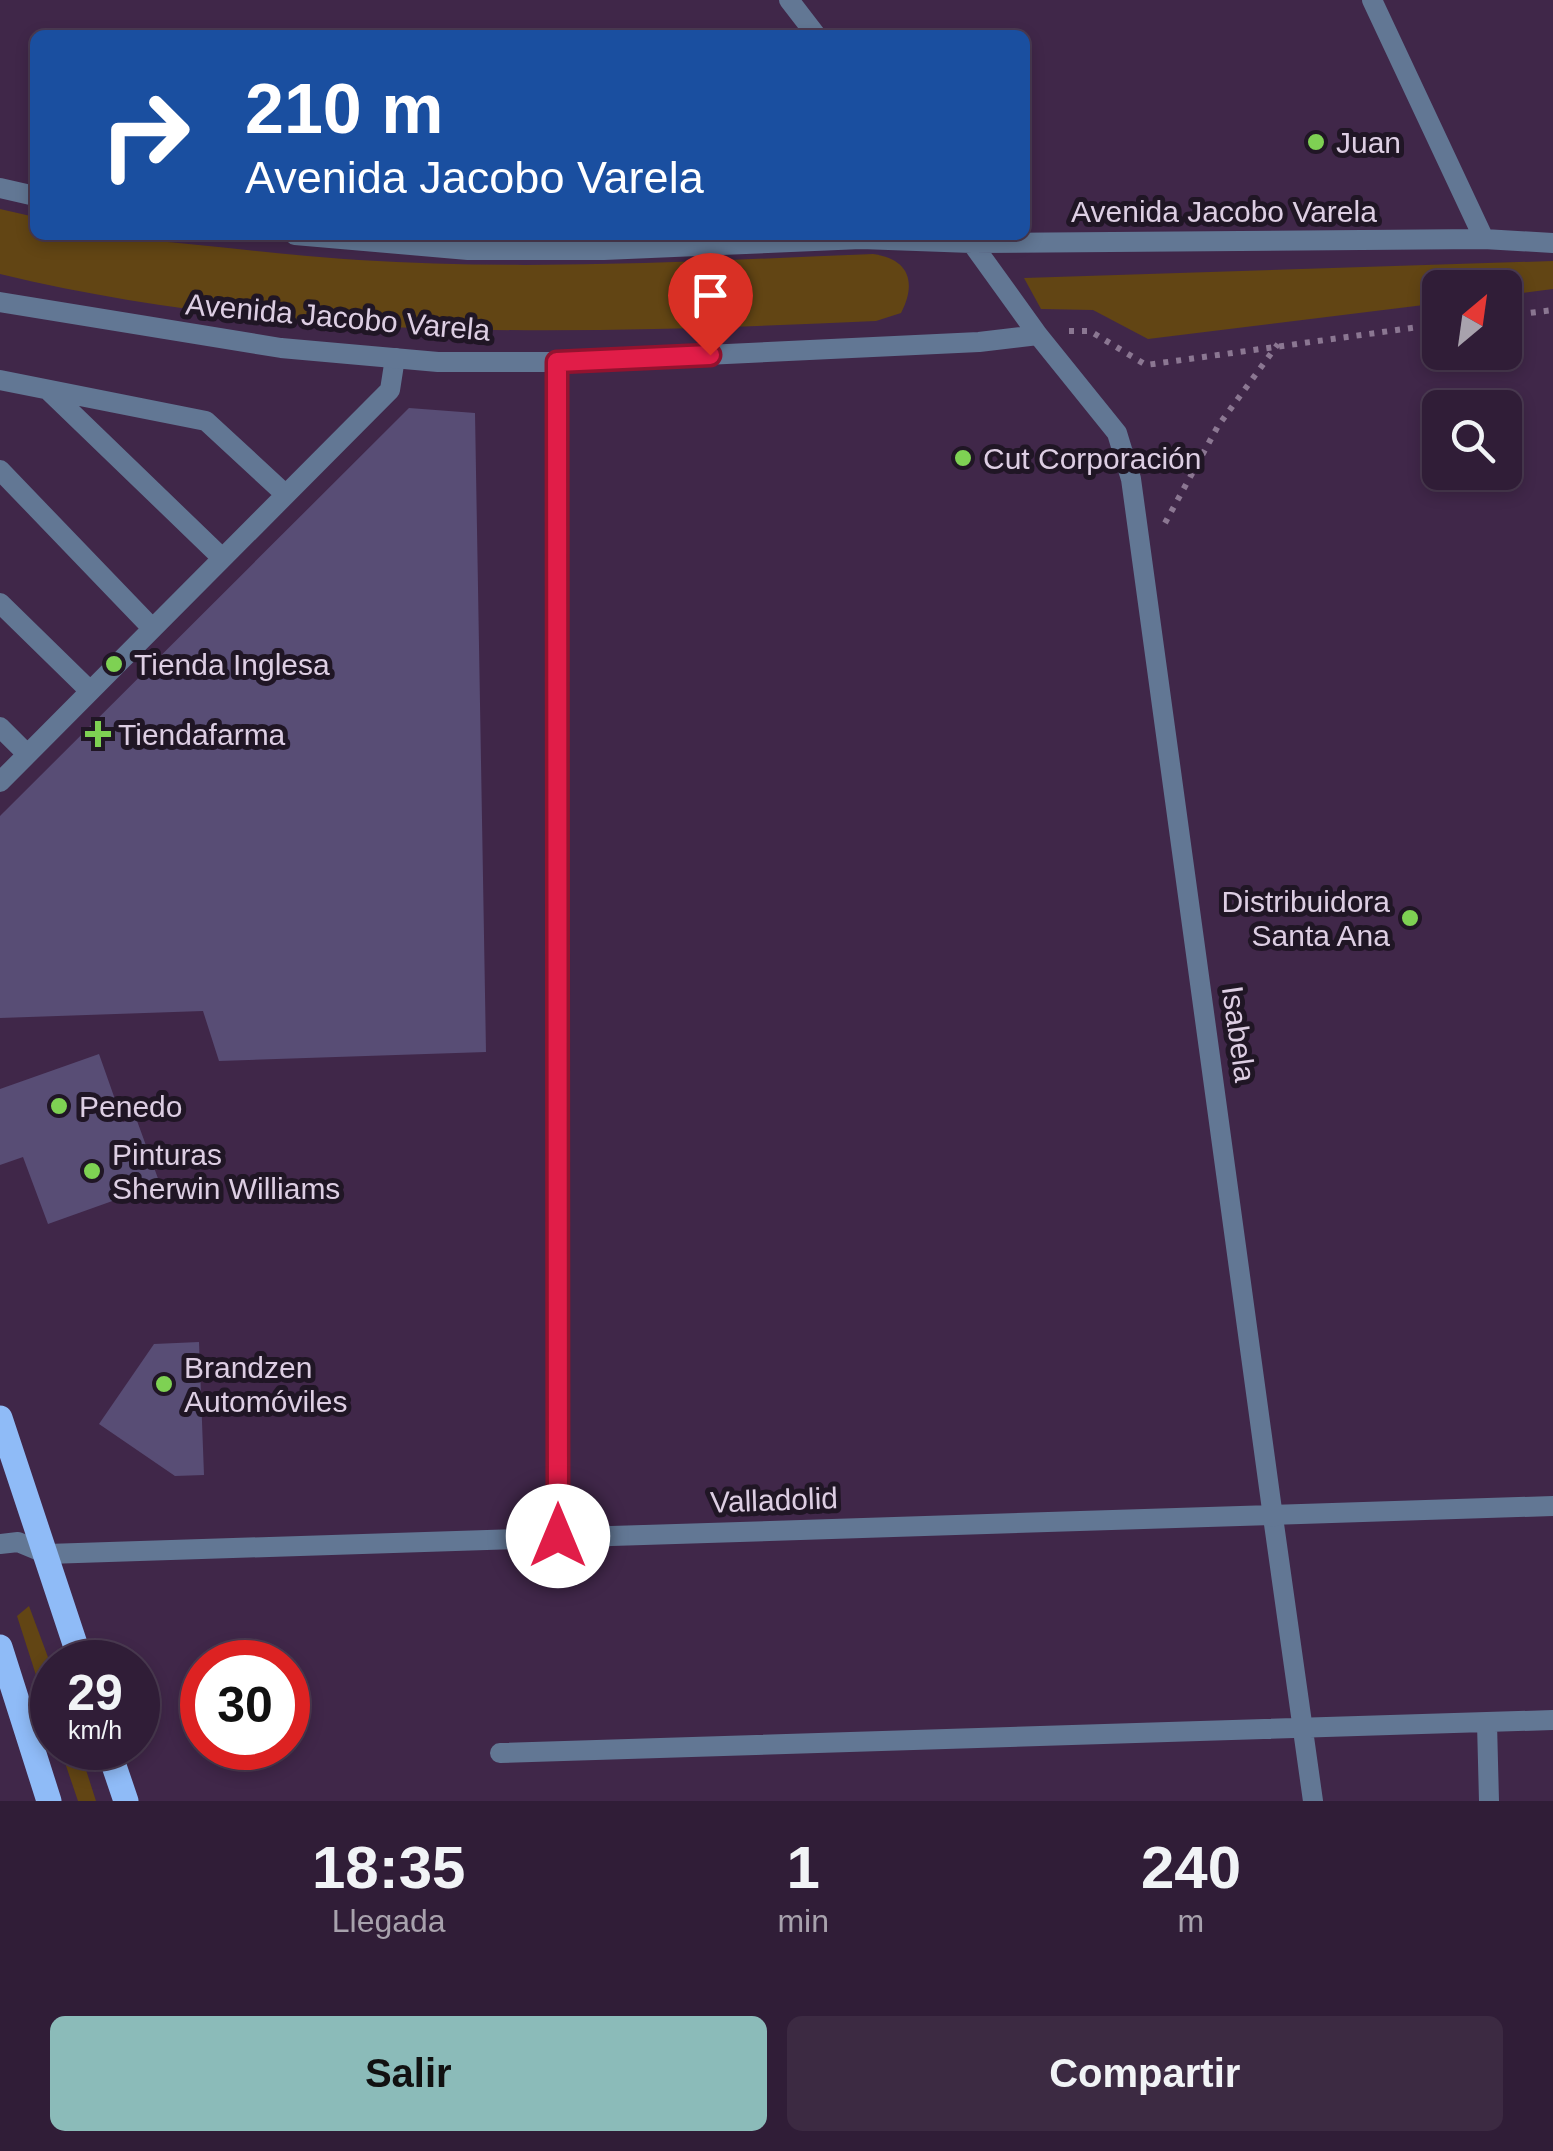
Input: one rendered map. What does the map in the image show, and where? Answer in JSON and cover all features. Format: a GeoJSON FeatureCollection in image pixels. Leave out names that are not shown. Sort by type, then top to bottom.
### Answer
{"type":"FeatureCollection","features":[{"type":"Feature","properties":{"kind":"main road"},"geometry":{"type":"LineString","coordinates":[[0,1418],[74,1640]]}},
{"type":"Feature","properties":{"kind":"main road"},"geometry":{"type":"LineString","coordinates":[[0,1647],[49,1801]]}},
{"type":"Feature","properties":{"kind":"main road"},"geometry":{"type":"LineString","coordinates":[[115,1770],[126,1801]]}},
{"type":"Feature","properties":{"kind":"street"},"geometry":{"type":"LineString","coordinates":[[789,0],[812,30]]}},
{"type":"Feature","properties":{"kind":"street"},"geometry":{"type":"LineString","coordinates":[[1372,0],[1484,239]]}},
{"type":"Feature","properties":{"kind":"street"},"geometry":{"type":"LineString","coordinates":[[0,188],[30,195]]}},
{"type":"Feature","properties":{"kind":"street","name":"Avenida Jacobo Varela"},"geometry":{"type":"LineString","coordinates":[[1030,239],[1484,239],[1553,243]]}},
{"type":"Feature","properties":{"kind":"street","name":"Avenida Jacobo Varela"},"geometry":{"type":"LineString","coordinates":[[353,240],[468,250],[604,250],[838,240]]}},
{"type":"Feature","properties":{"kind":"street","name":"Isabela"},"geometry":{"type":"LineString","coordinates":[[970,240],[1038,335],[1118,432],[1131,479],[1313,1801]]}},
{"type":"Feature","properties":{"kind":"street","name":"Avenida Jacobo Varela"},"geometry":{"type":"LineString","coordinates":[[0,302],[281,348],[395,358],[557,362],[980,342],[1038,335]]}},
{"type":"Feature","properties":{"kind":"street"},"geometry":{"type":"LineString","coordinates":[[0,782],[390,390],[395,358]]}},
{"type":"Feature","properties":{"kind":"street"},"geometry":{"type":"LineString","coordinates":[[557,362],[558,1536]]}},
{"type":"Feature","properties":{"kind":"street"},"geometry":{"type":"LineString","coordinates":[[0,380],[206,420],[284,494]]}},
{"type":"Feature","properties":{"kind":"street"},"geometry":{"type":"LineString","coordinates":[[47,389],[221,558]]}},
{"type":"Feature","properties":{"kind":"street"},"geometry":{"type":"LineString","coordinates":[[0,470],[151,628]]}},
{"type":"Feature","properties":{"kind":"street"},"geometry":{"type":"LineString","coordinates":[[0,604],[89,690]]}},
{"type":"Feature","properties":{"kind":"street"},"geometry":{"type":"LineString","coordinates":[[0,727],[27,754]]}},
{"type":"Feature","properties":{"kind":"street","name":"Valladolid"},"geometry":{"type":"LineString","coordinates":[[0,1544],[18,1542],[46,1554],[1553,1506]]}},
{"type":"Feature","properties":{"kind":"street"},"geometry":{"type":"LineString","coordinates":[[500,1754],[1553,1720]]}},
{"type":"Feature","properties":{"kind":"street"},"geometry":{"type":"LineString","coordinates":[[1486,1723],[1488,1801]]}},
{"type":"Feature","properties":{"kind":"path"},"geometry":{"type":"LineString","coordinates":[[1522,314],[1553,310]]}},
{"type":"Feature","properties":{"kind":"path"},"geometry":{"type":"LineString","coordinates":[[1038,335],[1090,330],[1146,365],[1422,326]]}},
{"type":"Feature","properties":{"kind":"path"},"geometry":{"type":"LineString","coordinates":[[1145,560],[1218,426],[1279,344]]}},
{"type":"Feature","properties":{"kind":"shaded area"},"geometry":{"type":"Polygon","coordinates":[[[0,209],[30,216],[30,240],[138,240],[423,263],[552,265],[873,254],[895,261],[909,282],[901,313],[876,321],[545,330],[436,329],[218,313],[109,297],[0,274],[0,209]]]}},
{"type":"Feature","properties":{"kind":"shaded area"},"geometry":{"type":"Polygon","coordinates":[[[1553,261],[1553,289],[1522,293],[1522,270],[1422,270],[1422,305],[1148,339],[1093,310],[1041,309],[1024,278],[1553,261]]]}},
{"type":"Feature","properties":{"kind":"shaded area"},"geometry":{"type":"Polygon","coordinates":[[[29,1606],[42,1640],[30,1640],[30,1656],[17,1616],[29,1606]]]}},
{"type":"Feature","properties":{"kind":"shaded area"},"geometry":{"type":"Polygon","coordinates":[[[67,1770],[86,1770],[96,1801],[78,1801],[67,1770]]]}},
{"type":"Feature","properties":{"kind":"building"},"geometry":{"type":"Polygon","coordinates":[[[409,408],[475,413],[486,1052],[219,1061],[203,1011],[0,1018],[0,816],[409,408]]]}},
{"type":"Feature","properties":{"kind":"building"},"geometry":{"type":"Polygon","coordinates":[[[99,1054],[123,1122],[136,1118],[160,1184],[48,1224],[23,1157],[0,1165],[0,1089],[99,1054]]]}},
{"type":"Feature","properties":{"kind":"building","name":"Brandzen Automóviles"},"geometry":{"type":"Polygon","coordinates":[[[199,1342],[204,1475],[175,1476],[99,1424],[154,1344],[199,1342]]]}},
{"type":"Feature","properties":{"kind":"place","name":"Juan"},"geometry":{"type":"Point","coordinates":[1316,142]}},
{"type":"Feature","properties":{"kind":"place","name":"Cut Corporación"},"geometry":{"type":"Point","coordinates":[963,458]}},
{"type":"Feature","properties":{"kind":"place","name":"Tienda Inglesa"},"geometry":{"type":"Point","coordinates":[114,664]}},
{"type":"Feature","properties":{"kind":"place","name":"Tiendafarma"},"geometry":{"type":"Point","coordinates":[98,734]}},
{"type":"Feature","properties":{"kind":"place","name":"Distribuidora Santa Ana"},"geometry":{"type":"Point","coordinates":[1410,918]}},
{"type":"Feature","properties":{"kind":"place","name":"Penedo"},"geometry":{"type":"Point","coordinates":[59,1106]}},
{"type":"Feature","properties":{"kind":"place","name":"Pinturas Sherwin Williams"},"geometry":{"type":"Point","coordinates":[92,1171]}},
{"type":"Feature","properties":{"kind":"place","name":"Brandzen Automóviles"},"geometry":{"type":"Point","coordinates":[164,1384]}},
{"type":"Feature","properties":{"kind":"route"},"geometry":{"type":"LineString","coordinates":[[558,1536],[557,362],[710,355]]}}]}
